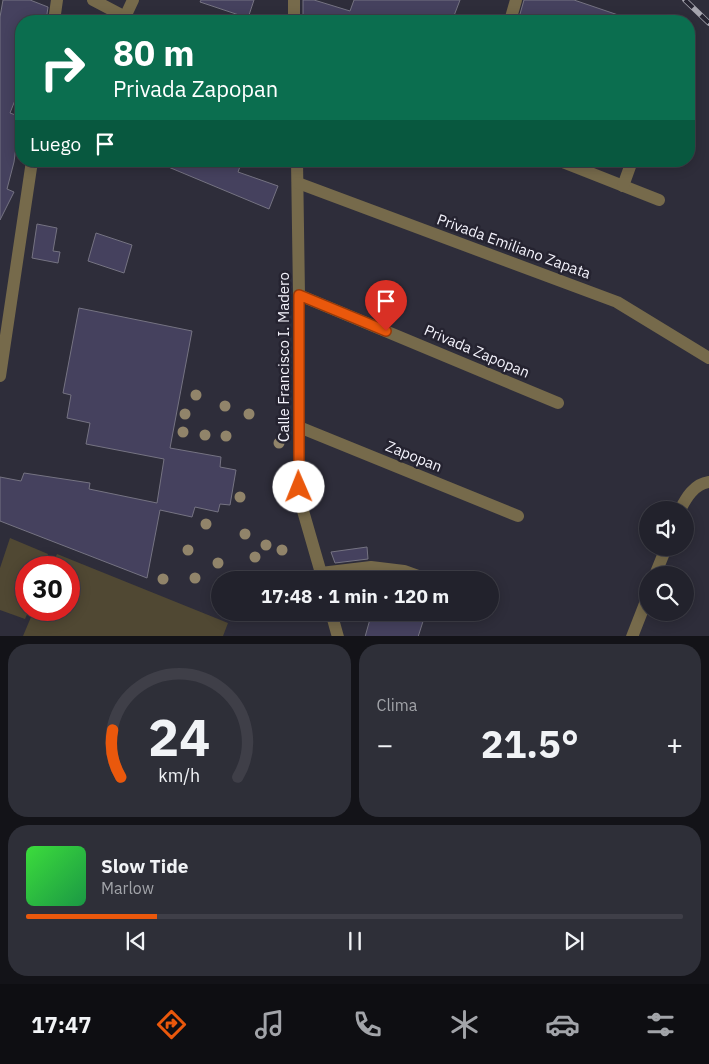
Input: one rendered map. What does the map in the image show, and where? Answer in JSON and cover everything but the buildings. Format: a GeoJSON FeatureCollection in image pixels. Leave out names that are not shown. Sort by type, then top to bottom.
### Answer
{"type":"FeatureCollection","features":[{"type":"Feature","properties":{"kind":"street"},"geometry":{"type":"LineString","coordinates":[[55,15],[57,0]]}},
{"type":"Feature","properties":{"kind":"street"},"geometry":{"type":"LineString","coordinates":[[94,0],[122,15]]}},
{"type":"Feature","properties":{"kind":"street"},"geometry":{"type":"LineString","coordinates":[[130,15],[132,0]]}},
{"type":"Feature","properties":{"kind":"street"},"geometry":{"type":"LineString","coordinates":[[294,0],[294,15]]}},
{"type":"Feature","properties":{"kind":"street"},"geometry":{"type":"LineString","coordinates":[[512,15],[516,0]]}},
{"type":"Feature","properties":{"kind":"street"},"geometry":{"type":"LineString","coordinates":[[0,376],[31,167]]}},
{"type":"Feature","properties":{"kind":"street","name":"Calle Francisco I. Madero"},"geometry":{"type":"LineString","coordinates":[[297,167],[299,497],[321,571]]}},
{"type":"Feature","properties":{"kind":"street"},"geometry":{"type":"LineString","coordinates":[[581,167],[659,200]]}},
{"type":"Feature","properties":{"kind":"street"},"geometry":{"type":"LineString","coordinates":[[623,186],[630,167]]}},
{"type":"Feature","properties":{"kind":"street","name":"Privada Emiliano Zapata"},"geometry":{"type":"LineString","coordinates":[[298,183],[617,302],[709,358]]}},
{"type":"Feature","properties":{"kind":"street","name":"Privada Zapopan"},"geometry":{"type":"LineString","coordinates":[[299,295],[558,403]]}},
{"type":"Feature","properties":{"kind":"street","name":"Zapopan"},"geometry":{"type":"LineString","coordinates":[[299,427],[518,516]]}},
{"type":"Feature","properties":{"kind":"street"},"geometry":{"type":"LineString","coordinates":[[684,501],[697,486],[709,482]]}},
{"type":"Feature","properties":{"kind":"street"},"geometry":{"type":"LineString","coordinates":[[349,571],[371,567],[404,571]]}},
{"type":"Feature","properties":{"kind":"street"},"geometry":{"type":"LineString","coordinates":[[632,636],[639,618]]}},
{"type":"Feature","properties":{"kind":"street"},"geometry":{"type":"LineString","coordinates":[[334,621],[338,636]]}},
{"type":"Feature","properties":{"kind":"shaded area"},"geometry":{"type":"Polygon","coordinates":[[[10,538],[48,554],[47,556],[15,556],[15,615],[0,610],[0,568],[10,538]]]}},
{"type":"Feature","properties":{"kind":"shaded area"},"geometry":{"type":"Polygon","coordinates":[[[80,563],[211,616],[211,621],[228,623],[223,636],[23,636],[29,621],[80,621],[80,563]]]}},
{"type":"Feature","properties":{"kind":"railway"},"geometry":{"type":"LineString","coordinates":[[685,0],[709,23]]}},
{"type":"Feature","properties":{"kind":"route"},"geometry":{"type":"LineString","coordinates":[[299,487],[299,295],[386,331]]}}]}
